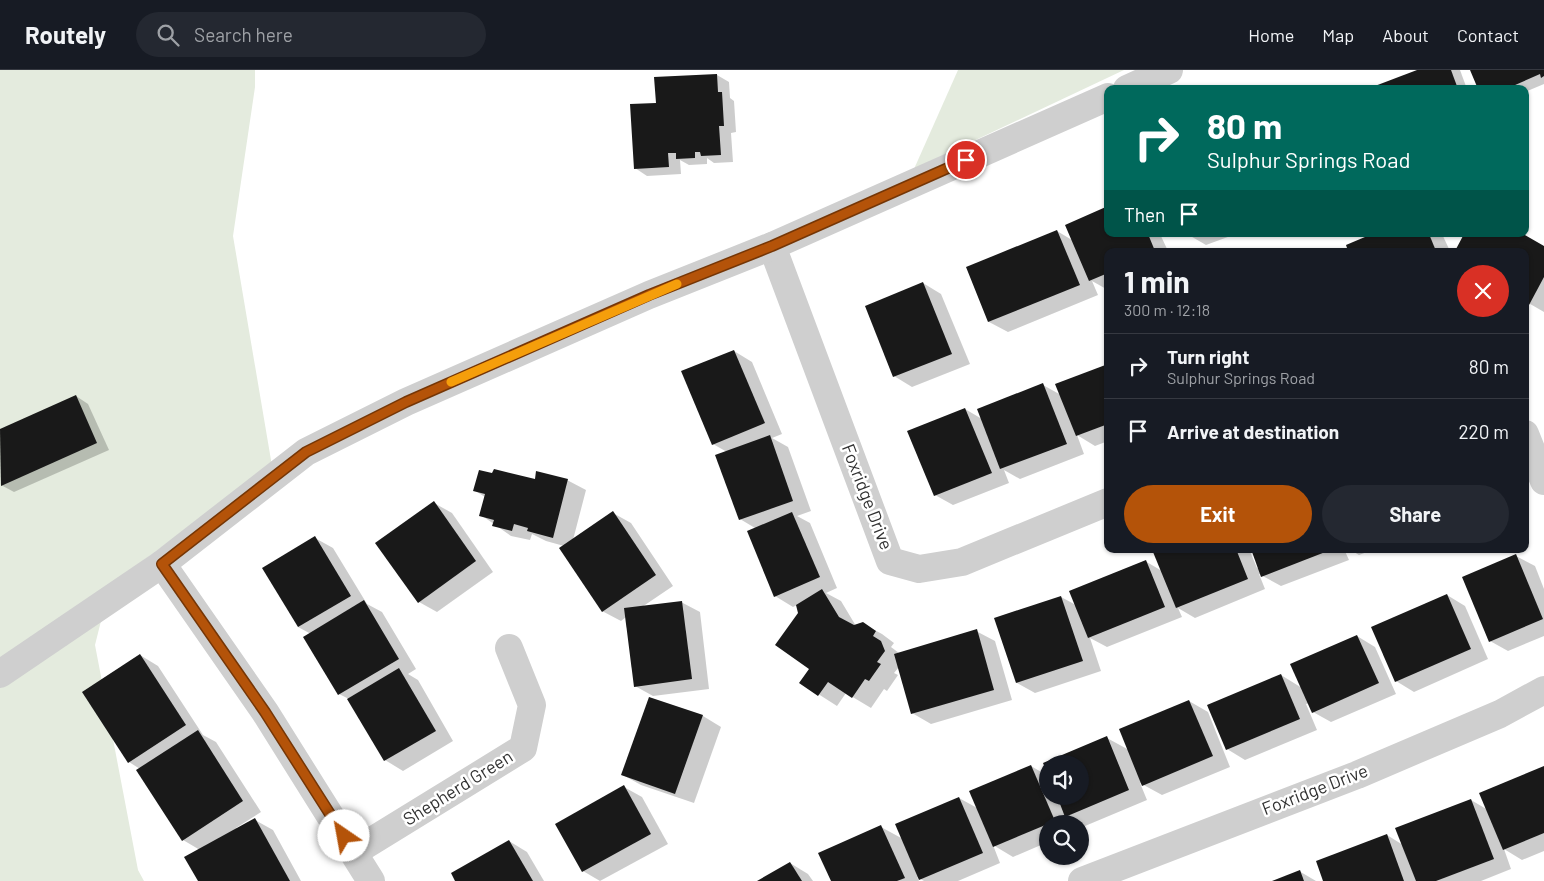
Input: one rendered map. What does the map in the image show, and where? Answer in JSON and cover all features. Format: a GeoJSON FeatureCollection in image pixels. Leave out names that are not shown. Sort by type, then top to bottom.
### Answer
{"type":"FeatureCollection","features":[{"type":"Feature","properties":{"kind":"street"},"geometry":{"type":"LineString","coordinates":[[1136,85],[1169,70]]}},
{"type":"Feature","properties":{"kind":"street"},"geometry":{"type":"LineString","coordinates":[[0,674],[162,564],[306,452],[406,402],[649,295],[772,246],[1104,99]]}},
{"type":"Feature","properties":{"kind":"street","name":"Foxridge Drive"},"geometry":{"type":"LineString","coordinates":[[772,246],[890,561],[919,569],[962,562],[1104,504]]}},
{"type":"Feature","properties":{"kind":"street"},"geometry":{"type":"LineString","coordinates":[[1529,444],[1544,481]]}},
{"type":"Feature","properties":{"kind":"street"},"geometry":{"type":"LineString","coordinates":[[162,564],[265,712],[371,881]]}},
{"type":"Feature","properties":{"kind":"street","name":"Shepherd Green"},"geometry":{"type":"LineString","coordinates":[[354,852],[523,748],[532,705],[509,648]]}},
{"type":"Feature","properties":{"kind":"street","name":"Foxridge Drive"},"geometry":{"type":"LineString","coordinates":[[1082,881],[1357,775],[1500,714],[1544,690]]}},
{"type":"Feature","properties":{"kind":"shaded area"},"geometry":{"type":"Polygon","coordinates":[[[0,70],[255,70],[255,87],[233,236],[272,466],[110,585],[95,645],[138,870],[144,881],[0,881],[0,70]]]}},
{"type":"Feature","properties":{"kind":"shaded area"},"geometry":{"type":"Polygon","coordinates":[[[958,70],[1124,70],[914,169],[958,70]]]}},
{"type":"Feature","properties":{"kind":"building"},"geometry":{"type":"Polygon","coordinates":[[[1417,70],[1451,70],[1457,85],[1378,85],[1417,70]]]}},
{"type":"Feature","properties":{"kind":"building"},"geometry":{"type":"Polygon","coordinates":[[[1470,70],[1544,70],[1544,76],[1541,78],[1540,74],[1515,85],[1476,85],[1470,70]]]}},
{"type":"Feature","properties":{"kind":"building"},"geometry":{"type":"Polygon","coordinates":[[[717,74],[718,92],[722,92],[724,126],[719,126],[721,155],[701,156],[700,152],[695,152],[695,158],[676,159],[676,153],[668,153],[669,167],[634,169],[630,104],[656,103],[654,77],[717,74]]]}},
{"type":"Feature","properties":{"kind":"building"},"geometry":{"type":"Polygon","coordinates":[[[1104,208],[1104,237],[1149,237],[1154,248],[1104,248],[1104,275],[1089,281],[1065,225],[1104,208]]]}},
{"type":"Feature","properties":{"kind":"building"},"geometry":{"type":"Polygon","coordinates":[[[1057,230],[1080,285],[988,322],[966,267],[1057,230]]]}},
{"type":"Feature","properties":{"kind":"building"},"geometry":{"type":"Polygon","coordinates":[[[1365,237],[1430,237],[1435,248],[1347,248],[1346,245],[1365,237]]]}},
{"type":"Feature","properties":{"kind":"building"},"geometry":{"type":"Polygon","coordinates":[[[1462,237],[1528,237],[1544,246],[1544,277],[1529,305],[1529,248],[1457,248],[1462,237]]]}},
{"type":"Feature","properties":{"kind":"building"},"geometry":{"type":"Polygon","coordinates":[[[923,282],[952,354],[893,377],[865,306],[923,282]]]}},
{"type":"Feature","properties":{"kind":"building"},"geometry":{"type":"Polygon","coordinates":[[[734,350],[765,423],[712,445],[681,371],[734,350]]]}},
{"type":"Feature","properties":{"kind":"building"},"geometry":{"type":"Polygon","coordinates":[[[1104,366],[1104,426],[1076,436],[1055,384],[1104,366]]]}},
{"type":"Feature","properties":{"kind":"building"},"geometry":{"type":"Polygon","coordinates":[[[1043,383],[1067,444],[1000,469],[977,409],[1043,383]]]}},
{"type":"Feature","properties":{"kind":"building"},"geometry":{"type":"Polygon","coordinates":[[[76,395],[97,443],[1,486],[0,429],[76,395]]]}},
{"type":"Feature","properties":{"kind":"building"},"geometry":{"type":"Polygon","coordinates":[[[965,408],[992,473],[934,496],[907,431],[965,408]]]}},
{"type":"Feature","properties":{"kind":"building"},"geometry":{"type":"Polygon","coordinates":[[[770,435],[793,501],[739,520],[715,455],[770,435]]]}},
{"type":"Feature","properties":{"kind":"building"},"geometry":{"type":"Polygon","coordinates":[[[494,469],[535,479],[536,471],[568,479],[553,538],[527,531],[528,528],[514,524],[512,531],[492,526],[494,520],[479,516],[485,494],[473,491],[479,470],[492,473],[494,469]]]}},
{"type":"Feature","properties":{"kind":"building"},"geometry":{"type":"Polygon","coordinates":[[[434,501],[476,561],[418,603],[375,543],[434,501]]]}},
{"type":"Feature","properties":{"kind":"building"},"geometry":{"type":"Polygon","coordinates":[[[613,511],[656,575],[602,612],[559,548],[613,511]]]}},
{"type":"Feature","properties":{"kind":"building"},"geometry":{"type":"Polygon","coordinates":[[[792,512],[820,577],[774,597],[747,531],[792,512]]]}},
{"type":"Feature","properties":{"kind":"building"},"geometry":{"type":"Polygon","coordinates":[[[315,536],[351,596],[298,627],[262,568],[315,536]]]}},
{"type":"Feature","properties":{"kind":"building"},"geometry":{"type":"Polygon","coordinates":[[[1153,553],[1238,553],[1248,579],[1176,608],[1153,553]]]}},
{"type":"Feature","properties":{"kind":"building"},"geometry":{"type":"Polygon","coordinates":[[[1252,553],[1323,553],[1261,577],[1252,553]]]}},
{"type":"Feature","properties":{"kind":"building"},"geometry":{"type":"Polygon","coordinates":[[[1516,554],[1543,619],[1489,642],[1462,577],[1516,554]]]}},
{"type":"Feature","properties":{"kind":"building"},"geometry":{"type":"Polygon","coordinates":[[[1146,560],[1165,607],[1088,638],[1069,591],[1146,560]]]}},
{"type":"Feature","properties":{"kind":"building"},"geometry":{"type":"Polygon","coordinates":[[[822,589],[839,617],[854,625],[863,622],[876,631],[873,636],[881,641],[885,651],[877,662],[881,664],[869,681],[865,679],[852,698],[828,682],[818,696],[799,683],[809,669],[775,645],[798,613],[796,605],[822,589]]]}},
{"type":"Feature","properties":{"kind":"building"},"geometry":{"type":"Polygon","coordinates":[[[1447,594],[1471,649],[1395,682],[1371,627],[1447,594]]]}},
{"type":"Feature","properties":{"kind":"building"},"geometry":{"type":"Polygon","coordinates":[[[1061,596],[1083,661],[1016,683],[994,618],[1061,596]]]}},
{"type":"Feature","properties":{"kind":"building"},"geometry":{"type":"Polygon","coordinates":[[[364,600],[399,659],[338,695],[303,637],[364,600]]]}},
{"type":"Feature","properties":{"kind":"building"},"geometry":{"type":"Polygon","coordinates":[[[682,601],[692,679],[634,687],[624,608],[682,601]]]}},
{"type":"Feature","properties":{"kind":"building"},"geometry":{"type":"Polygon","coordinates":[[[977,629],[994,690],[911,714],[894,654],[977,629]]]}},
{"type":"Feature","properties":{"kind":"building"},"geometry":{"type":"Polygon","coordinates":[[[1357,635],[1379,683],[1312,713],[1290,664],[1357,635]]]}},
{"type":"Feature","properties":{"kind":"building"},"geometry":{"type":"Polygon","coordinates":[[[140,654],[186,725],[128,763],[82,692],[140,654]]]}},
{"type":"Feature","properties":{"kind":"building"},"geometry":{"type":"Polygon","coordinates":[[[399,668],[436,731],[384,761],[347,699],[399,668]]]}},
{"type":"Feature","properties":{"kind":"building"},"geometry":{"type":"Polygon","coordinates":[[[1281,674],[1300,719],[1226,750],[1207,705],[1281,674]]]}},
{"type":"Feature","properties":{"kind":"building"},"geometry":{"type":"Polygon","coordinates":[[[649,697],[703,715],[675,794],[621,775],[649,697]]]}},
{"type":"Feature","properties":{"kind":"building"},"geometry":{"type":"Polygon","coordinates":[[[1189,700],[1213,756],[1142,786],[1119,729],[1189,700]]]}},
{"type":"Feature","properties":{"kind":"building"},"geometry":{"type":"Polygon","coordinates":[[[198,730],[243,801],[182,841],[136,770],[198,730]]]}},
{"type":"Feature","properties":{"kind":"building"},"geometry":{"type":"Polygon","coordinates":[[[1107,736],[1129,790],[1070,815],[1064,815],[1060,805],[1089,805],[1089,755],[1062,755],[1107,736]]]}},
{"type":"Feature","properties":{"kind":"building"},"geometry":{"type":"Polygon","coordinates":[[[1031,765],[1039,784],[1039,805],[1048,805],[1052,815],[1039,815],[1039,828],[993,847],[969,791],[1031,765]]]}},
{"type":"Feature","properties":{"kind":"building"},"geometry":{"type":"Polygon","coordinates":[[[1544,766],[1544,833],[1503,850],[1479,793],[1544,766]]]}},
{"type":"Feature","properties":{"kind":"building"},"geometry":{"type":"Polygon","coordinates":[[[624,785],[651,834],[582,872],[555,824],[624,785]]]}},
{"type":"Feature","properties":{"kind":"building"},"geometry":{"type":"Polygon","coordinates":[[[959,797],[983,853],[919,880],[895,824],[959,797]]]}},
{"type":"Feature","properties":{"kind":"building"},"geometry":{"type":"Polygon","coordinates":[[[1471,799],[1494,859],[1436,881],[1416,881],[1395,828],[1471,799]]]}},
{"type":"Feature","properties":{"kind":"building"},"geometry":{"type":"Polygon","coordinates":[[[255,818],[290,881],[198,881],[184,857],[255,818]]]}},
{"type":"Feature","properties":{"kind":"building"},"geometry":{"type":"Polygon","coordinates":[[[881,825],[905,878],[897,881],[831,881],[818,853],[881,825]]]}},
{"type":"Feature","properties":{"kind":"building"},"geometry":{"type":"Polygon","coordinates":[[[1387,834],[1404,881],[1323,881],[1316,861],[1387,834]]]}},
{"type":"Feature","properties":{"kind":"building"},"geometry":{"type":"Polygon","coordinates":[[[509,840],[533,881],[455,881],[451,873],[509,840]]]}},
{"type":"Feature","properties":{"kind":"building"},"geometry":{"type":"Polygon","coordinates":[[[790,862],[802,881],[757,881],[790,862]]]}},
{"type":"Feature","properties":{"kind":"building"},"geometry":{"type":"Polygon","coordinates":[[[1300,870],[1304,881],[1272,881],[1300,870]]]}},
{"type":"Feature","properties":{"kind":"slow traffic"},"geometry":{"type":"LineString","coordinates":[[451,382],[677,284]]}},
{"type":"Feature","properties":{"kind":"route"},"geometry":{"type":"LineString","coordinates":[[344,836],[265,712],[162,564],[306,452],[406,402],[649,295],[772,246],[966,160]]}}]}
